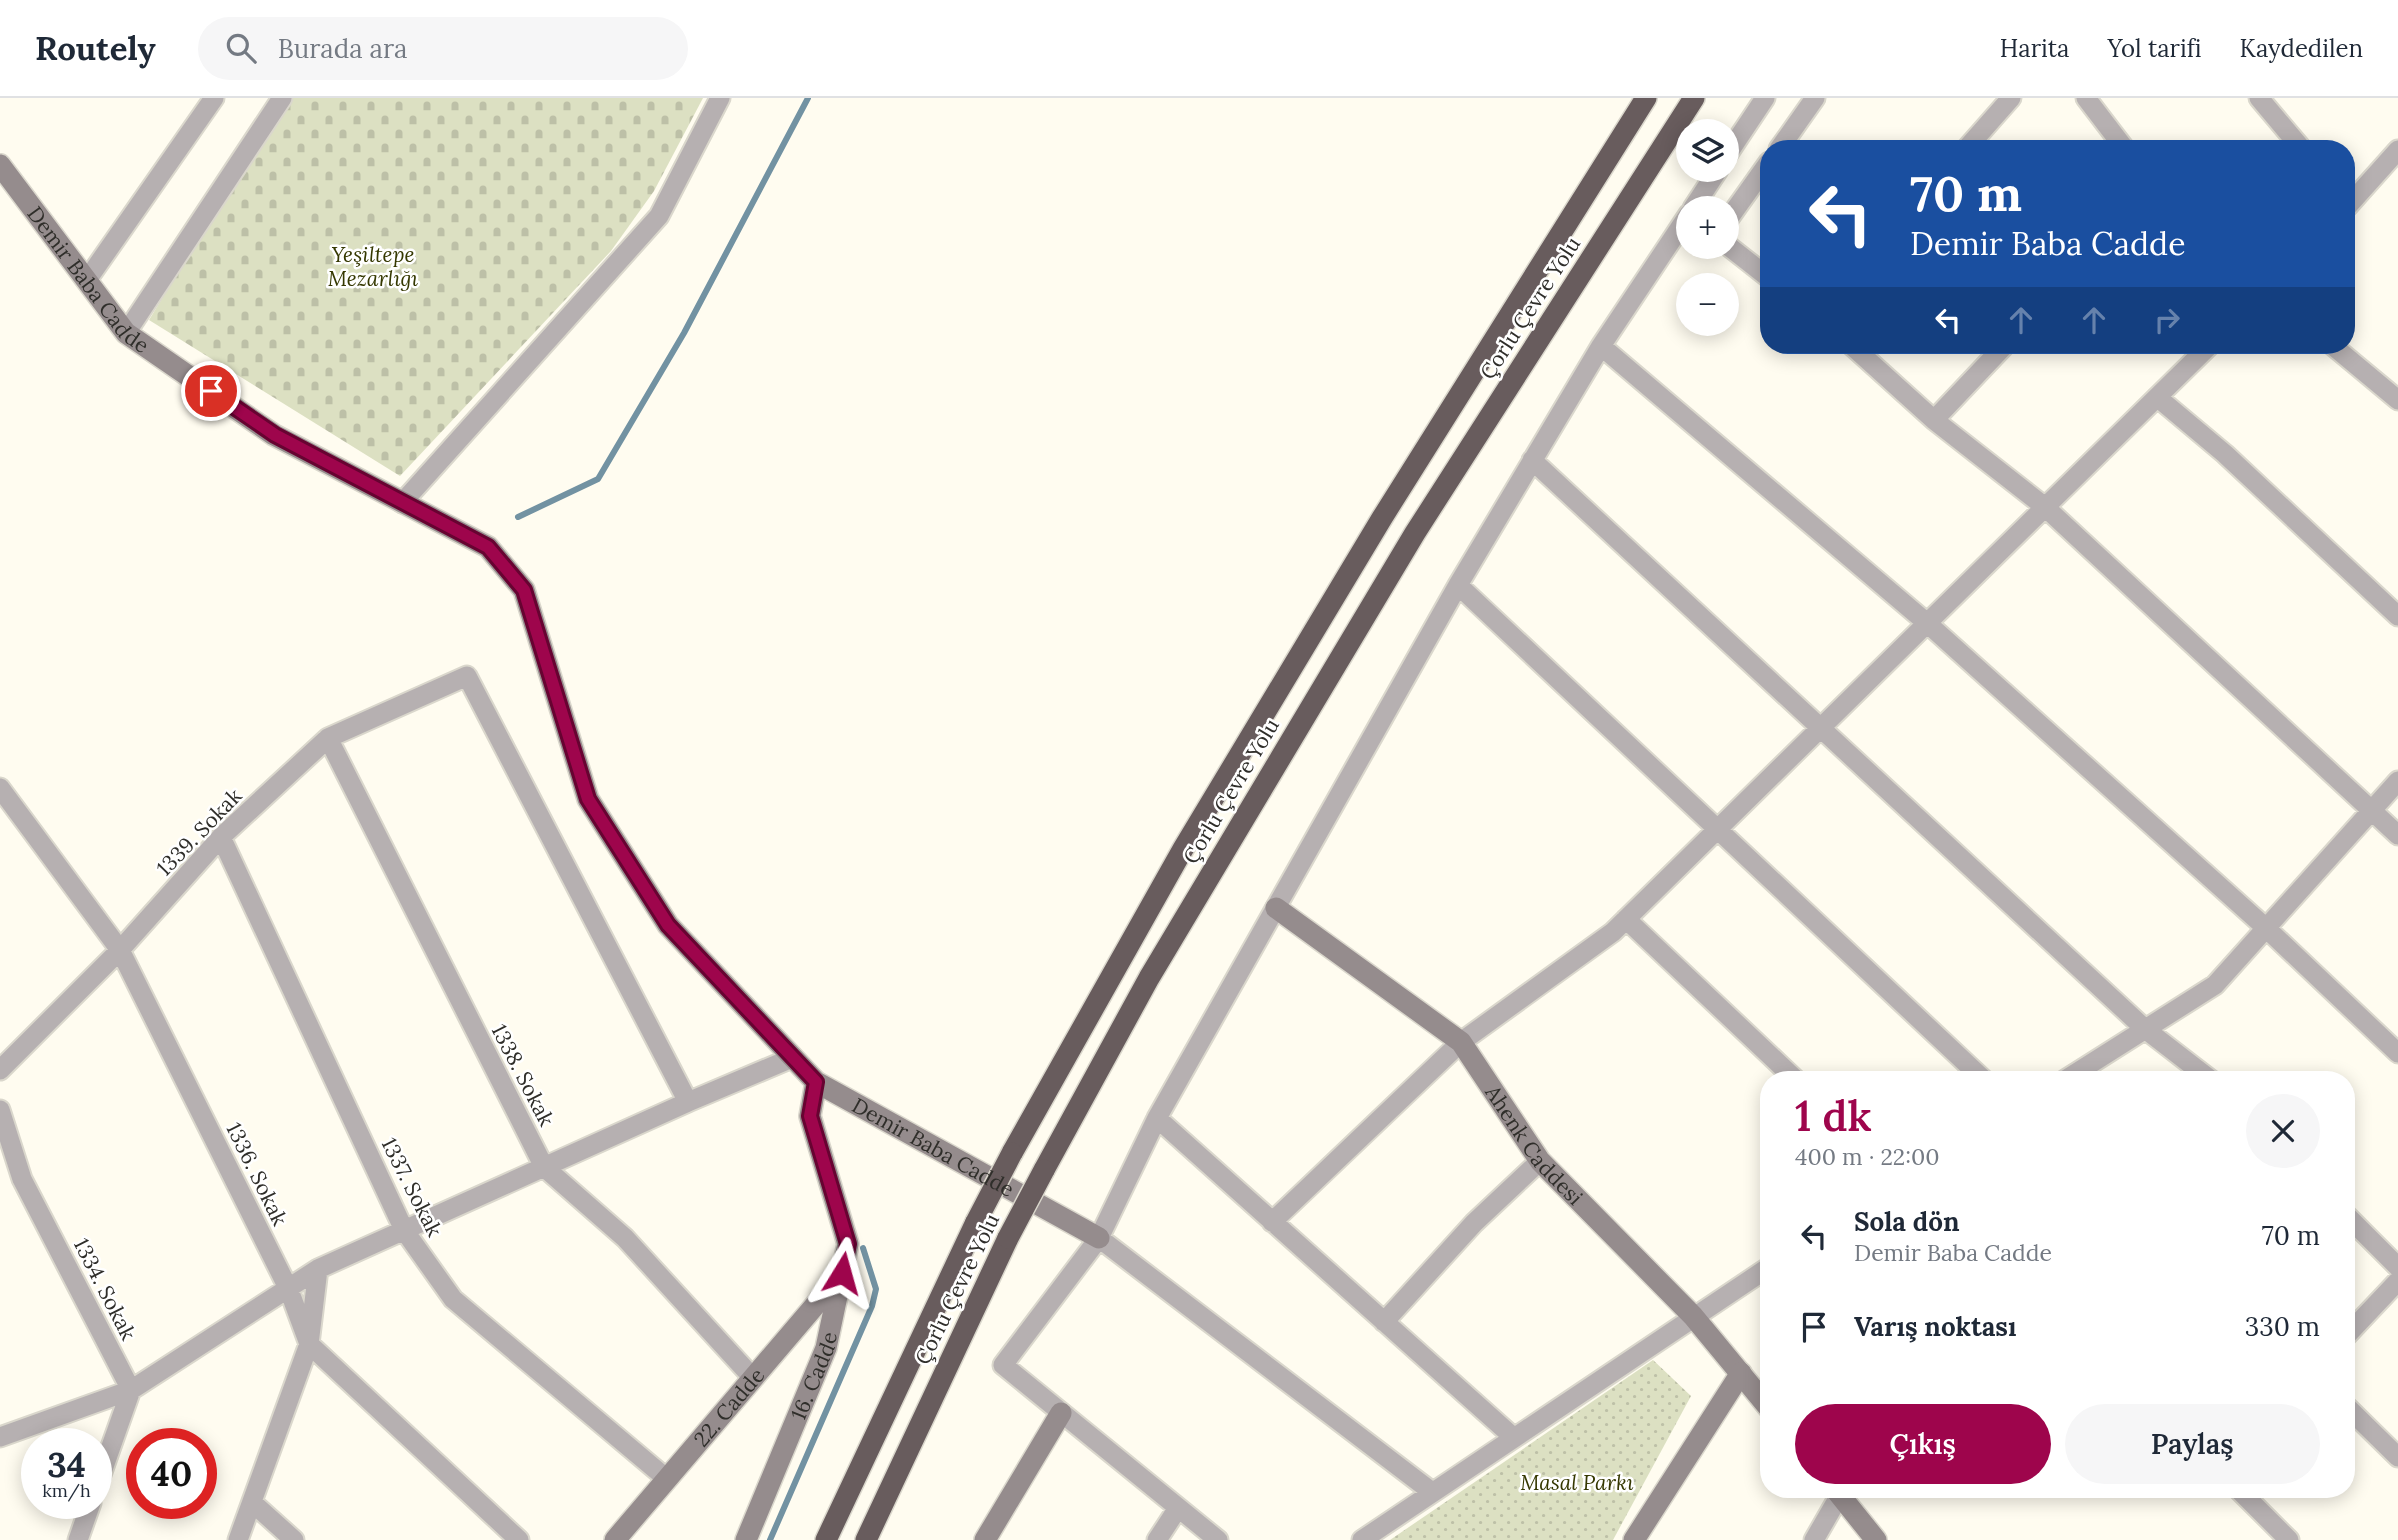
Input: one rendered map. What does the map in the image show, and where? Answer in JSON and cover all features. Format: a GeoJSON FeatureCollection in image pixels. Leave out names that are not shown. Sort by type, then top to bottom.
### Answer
{"type":"FeatureCollection","features":[{"type":"Feature","properties":{"kind":"highway","name":"Çorlu Çevre Yolu"},"geometry":{"type":"LineString","coordinates":[[826,1540],[976,1222],[1183,849],[1382,518],[1646,98]]}},
{"type":"Feature","properties":{"kind":"highway","name":"Çorlu Çevre Yolu"},"geometry":{"type":"LineString","coordinates":[[866,1540],[1008,1238],[1163,954],[1415,533],[1694,98]]}},
{"type":"Feature","properties":{"kind":"street"},"geometry":{"type":"LineString","coordinates":[[87,280],[214,98]]}},
{"type":"Feature","properties":{"kind":"street"},"geometry":{"type":"LineString","coordinates":[[126,333],[282,98]]}},
{"type":"Feature","properties":{"kind":"street"},"geometry":{"type":"LineString","coordinates":[[402,503],[659,216],[720,98]]}},
{"type":"Feature","properties":{"kind":"street"},"geometry":{"type":"LineString","coordinates":[[1739,137],[1765,98]]}},
{"type":"Feature","properties":{"kind":"street"},"geometry":{"type":"LineString","coordinates":[[1785,140],[1815,98]]}},
{"type":"Feature","properties":{"kind":"street"},"geometry":{"type":"LineString","coordinates":[[1974,140],[2011,98]]}},
{"type":"Feature","properties":{"kind":"street"},"geometry":{"type":"LineString","coordinates":[[2086,98],[2118,140]]}},
{"type":"Feature","properties":{"kind":"street"},"geometry":{"type":"LineString","coordinates":[[2259,98],[2294,140]]}},
{"type":"Feature","properties":{"kind":"street"},"geometry":{"type":"LineString","coordinates":[[2355,196],[2398,150]]}},
{"type":"Feature","properties":{"kind":"street","name":"Demir Baba Cadde"},"geometry":{"type":"LineString","coordinates":[[0,165],[126,333],[275,435],[488,547],[524,590],[588,799],[668,925],[816,1082],[1099,1238]]}},
{"type":"Feature","properties":{"kind":"street"},"geometry":{"type":"LineString","coordinates":[[1739,204],[1760,175]]}},
{"type":"Feature","properties":{"kind":"street"},"geometry":{"type":"LineString","coordinates":[[1218,1540],[1003,1366],[1099,1238],[1157,1118],[1458,585],[1601,346],[1676,234]]}},
{"type":"Feature","properties":{"kind":"street"},"geometry":{"type":"LineString","coordinates":[[1739,254],[1760,271]]}},
{"type":"Feature","properties":{"kind":"street"},"geometry":{"type":"LineString","coordinates":[[1601,346],[1927,623],[2266,928],[2398,1053]]}},
{"type":"Feature","properties":{"kind":"street"},"geometry":{"type":"LineString","coordinates":[[1860,354],[1934,419],[2045,507],[2398,835]]}},
{"type":"Feature","properties":{"kind":"street"},"geometry":{"type":"LineString","coordinates":[[1934,419],[1996,354]]}},
{"type":"Feature","properties":{"kind":"street"},"geometry":{"type":"LineString","coordinates":[[1272,1222],[1461,1042],[1626,919],[2201,354]]}},
{"type":"Feature","properties":{"kind":"street"},"geometry":{"type":"LineString","coordinates":[[2343,354],[2398,400]]}},
{"type":"Feature","properties":{"kind":"street"},"geometry":{"type":"LineString","coordinates":[[2157,397],[2225,454],[2398,616]]}},
{"type":"Feature","properties":{"kind":"street"},"geometry":{"type":"LineString","coordinates":[[1532,460],[2145,1029],[2198,1071]]}},
{"type":"Feature","properties":{"kind":"street"},"geometry":{"type":"LineString","coordinates":[[1458,585],[1975,1071]]}},
{"type":"Feature","properties":{"kind":"street","name":"1339. Sokak"},"geometry":{"type":"LineString","coordinates":[[0,1070],[120,950],[221,837],[328,738],[467,676],[688,1102]]}},
{"type":"Feature","properties":{"kind":"street","name":"1338. Sokak"},"geometry":{"type":"LineString","coordinates":[[328,738],[544,1167],[625,1238],[753,1378]]}},
{"type":"Feature","properties":{"kind":"street"},"geometry":{"type":"LineString","coordinates":[[2079,1071],[2215,985],[2398,781]]}},
{"type":"Feature","properties":{"kind":"street","name":"1336. Sokak"},"geometry":{"type":"LineString","coordinates":[[0,788],[120,950],[289,1290],[309,1344],[519,1540]]}},
{"type":"Feature","properties":{"kind":"street","name":"1337. Sokak"},"geometry":{"type":"LineString","coordinates":[[221,837],[404,1230],[453,1299],[667,1479]]}},
{"type":"Feature","properties":{"kind":"street","name":"Ahenk Caddesi"},"geometry":{"type":"LineString","coordinates":[[1276,908],[1461,1042],[1540,1161],[1693,1316],[1760,1397]]}},
{"type":"Feature","properties":{"kind":"street"},"geometry":{"type":"LineString","coordinates":[[1626,919],[1786,1071]]}},
{"type":"Feature","properties":{"kind":"street"},"geometry":{"type":"LineString","coordinates":[[0,1437],[131,1390],[318,1269],[792,1058]]}},
{"type":"Feature","properties":{"kind":"street","name":"16. Cadde"},"geometry":{"type":"LineString","coordinates":[[746,1540],[826,1348],[848,1244],[810,1116],[816,1082]]}},
{"type":"Feature","properties":{"kind":"street","name":"1334. Sokak"},"geometry":{"type":"LineString","coordinates":[[0,1110],[22,1179],[131,1390]]}},
{"type":"Feature","properties":{"kind":"street"},"geometry":{"type":"LineString","coordinates":[[1157,1118],[1512,1436]]}},
{"type":"Feature","properties":{"kind":"street"},"geometry":{"type":"LineString","coordinates":[[1384,1322],[1474,1223],[1540,1161]]}},
{"type":"Feature","properties":{"kind":"street"},"geometry":{"type":"LineString","coordinates":[[2355,1224],[2398,1267]]}},
{"type":"Feature","properties":{"kind":"street"},"geometry":{"type":"LineString","coordinates":[[1099,1238],[1432,1492]]}},
{"type":"Feature","properties":{"kind":"street"},"geometry":{"type":"LineString","coordinates":[[238,1540],[254,1504],[309,1344],[318,1269]]}},
{"type":"Feature","properties":{"kind":"street","name":"22. Cadde"},"geometry":{"type":"LineString","coordinates":[[615,1540],[842,1273]]}},
{"type":"Feature","properties":{"kind":"street"},"geometry":{"type":"LineString","coordinates":[[1362,1540],[1512,1436],[1760,1273]]}},
{"type":"Feature","properties":{"kind":"street"},"geometry":{"type":"LineString","coordinates":[[2355,1327],[2398,1281]]}},
{"type":"Feature","properties":{"kind":"street"},"geometry":{"type":"LineString","coordinates":[[1634,1540],[1741,1373]]}},
{"type":"Feature","properties":{"kind":"street"},"geometry":{"type":"LineString","coordinates":[[112,1444],[131,1390]]}},
{"type":"Feature","properties":{"kind":"street"},"geometry":{"type":"LineString","coordinates":[[985,1540],[1061,1413]]}},
{"type":"Feature","properties":{"kind":"street"},"geometry":{"type":"LineString","coordinates":[[2355,1415],[2398,1457]]}},
{"type":"Feature","properties":{"kind":"street"},"geometry":{"type":"LineString","coordinates":[[1814,1540],[1834,1498]]}},
{"type":"Feature","properties":{"kind":"street"},"geometry":{"type":"LineString","coordinates":[[1842,1498],[1876,1540]]}},
{"type":"Feature","properties":{"kind":"street"},"geometry":{"type":"LineString","coordinates":[[2247,1498],[2289,1540]]}},
{"type":"Feature","properties":{"kind":"street"},"geometry":{"type":"LineString","coordinates":[[254,1504],[294,1540]]}},
{"type":"Feature","properties":{"kind":"street"},"geometry":{"type":"LineString","coordinates":[[1157,1540],[1178,1508]]}},
{"type":"Feature","properties":{"kind":"street"},"geometry":{"type":"LineString","coordinates":[[78,1540],[85,1519]]}},
{"type":"Feature","properties":{"kind":"green space","name":"Yeşiltepe Mezarlığı"},"geometry":{"type":"Polygon","coordinates":[[[290,98],[703,98],[654,191],[611,251],[400,476],[149,320],[237,175],[290,98]]]}},
{"type":"Feature","properties":{"kind":"green space","name":"Masal Parkı"},"geometry":{"type":"Polygon","coordinates":[[[1653,1360],[1691,1396],[1613,1540],[1390,1540],[1653,1360]]]}},
{"type":"Feature","properties":{"kind":"waterway"},"geometry":{"type":"LineString","coordinates":[[518,517],[598,479],[684,333],[808,98]]}},
{"type":"Feature","properties":{"kind":"waterway"},"geometry":{"type":"LineString","coordinates":[[770,1540],[872,1306],[876,1289],[863,1248]]}},
{"type":"Feature","properties":{"kind":"route"},"geometry":{"type":"LineString","coordinates":[[211,391],[275,435],[488,547],[524,590],[588,799],[668,925],[816,1082],[810,1116],[848,1244],[842,1273]]}}]}
